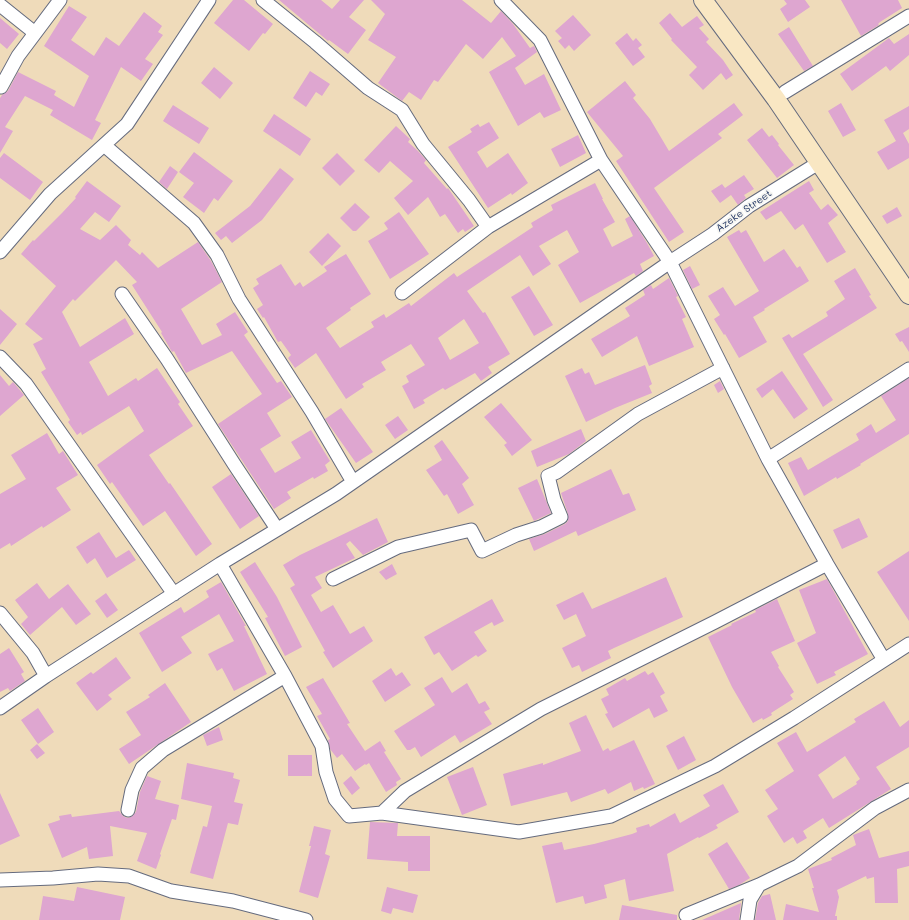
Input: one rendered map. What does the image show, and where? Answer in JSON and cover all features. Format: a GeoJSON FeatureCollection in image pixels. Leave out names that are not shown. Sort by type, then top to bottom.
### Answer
{"type":"FeatureCollection","features":[{"type":"Feature","properties":{"kind":"main road"},"geometry":{"type":"LineString","coordinates":[[703,0],[776,98],[909,295]]}},
{"type":"Feature","properties":{"kind":"main road"},"geometry":{"type":"LineString","coordinates":[[717,0],[785,92],[909,276]]}},
{"type":"Feature","properties":{"kind":"street"},"geometry":{"type":"LineString","coordinates":[[1,87],[18,56],[60,0]]}},
{"type":"Feature","properties":{"kind":"street"},"geometry":{"type":"LineString","coordinates":[[0,252],[50,194],[127,124],[209,0]]}},
{"type":"Feature","properties":{"kind":"street"},"geometry":{"type":"LineString","coordinates":[[263,0],[315,42],[368,88],[402,110],[423,144],[469,200],[488,227]]}},
{"type":"Feature","properties":{"kind":"street"},"geometry":{"type":"LineString","coordinates":[[501,0],[540,40],[601,160],[670,262],[768,459],[827,564],[884,660]]}},
{"type":"Feature","properties":{"kind":"street"},"geometry":{"type":"LineString","coordinates":[[0,5],[35,33]]}},
{"type":"Feature","properties":{"kind":"street"},"geometry":{"type":"LineString","coordinates":[[785,92],[909,16]]}},
{"type":"Feature","properties":{"kind":"street"},"geometry":{"type":"LineString","coordinates":[[104,145],[194,223],[217,255],[240,299],[312,412],[353,482]]}},
{"type":"Feature","properties":{"kind":"street"},"geometry":{"type":"LineString","coordinates":[[402,293],[488,227],[601,160]]}},
{"type":"Feature","properties":{"kind":"street","name":"Azeke Street"},"geometry":{"type":"LineString","coordinates":[[0,708],[46,676],[220,564],[336,494],[670,262],[713,234],[749,206],[820,162]]}},
{"type":"Feature","properties":{"kind":"street"},"geometry":{"type":"LineString","coordinates":[[122,294],[168,359],[277,529]]}},
{"type":"Feature","properties":{"kind":"street"},"geometry":{"type":"LineString","coordinates":[[0,356],[26,384],[174,594]]}},
{"type":"Feature","properties":{"kind":"street"},"geometry":{"type":"LineString","coordinates":[[333,578],[398,547],[471,530],[482,551],[516,535],[541,527],[561,517],[554,500],[548,476],[557,472],[638,414],[723,368]]}},
{"type":"Feature","properties":{"kind":"street"},"geometry":{"type":"LineString","coordinates":[[768,459],[909,369]]}},
{"type":"Feature","properties":{"kind":"street"},"geometry":{"type":"LineString","coordinates":[[220,564],[285,676],[322,746],[326,772],[335,799],[349,816],[382,813],[519,832],[611,816],[714,766],[794,718],[909,644]]}},
{"type":"Feature","properties":{"kind":"street"},"geometry":{"type":"LineString","coordinates":[[382,813],[405,791],[541,709],[708,626],[827,564]]}},
{"type":"Feature","properties":{"kind":"street"},"geometry":{"type":"LineString","coordinates":[[0,613],[33,653],[46,676]]}},
{"type":"Feature","properties":{"kind":"street"},"geometry":{"type":"LineString","coordinates":[[128,810],[132,790],[142,768],[163,750],[285,676]]}},
{"type":"Feature","properties":{"kind":"street"},"geometry":{"type":"LineString","coordinates":[[686,915],[759,885],[798,866],[875,808],[909,790]]}},
{"type":"Feature","properties":{"kind":"street"},"geometry":{"type":"LineString","coordinates":[[0,880],[54,878],[98,874],[129,876],[171,891],[233,901],[306,920]]}},
{"type":"Feature","properties":{"kind":"street"},"geometry":{"type":"LineString","coordinates":[[746,920],[750,900],[759,885]]}},
{"type":"Feature","properties":{"kind":"building"},"geometry":{"type":"Polygon","coordinates":[[[233,0],[244,0],[273,24],[265,34],[263,33],[249,51],[214,23],[233,0]]]}},
{"type":"Feature","properties":{"kind":"building"},"geometry":{"type":"Polygon","coordinates":[[[279,0],[321,0],[332,9],[340,0],[364,0],[349,17],[366,30],[348,54],[329,40],[328,41],[279,0]]]}},
{"type":"Feature","properties":{"kind":"building"},"geometry":{"type":"Polygon","coordinates":[[[371,0],[462,0],[491,23],[501,11],[513,24],[530,48],[534,46],[537,52],[515,68],[525,85],[544,74],[561,110],[544,118],[540,112],[518,126],[489,72],[516,56],[502,37],[483,59],[466,44],[438,82],[434,80],[421,100],[409,92],[402,101],[378,83],[396,57],[368,40],[385,14],[371,0]]]}},
{"type":"Feature","properties":{"kind":"building"},"geometry":{"type":"Polygon","coordinates":[[[784,0],[805,0],[810,7],[788,22],[780,9],[787,4],[784,0]]]}},
{"type":"Feature","properties":{"kind":"building"},"geometry":{"type":"Polygon","coordinates":[[[841,0],[898,0],[902,8],[861,36],[841,0]]]}},
{"type":"Feature","properties":{"kind":"building"},"geometry":{"type":"Polygon","coordinates":[[[69,6],[87,17],[71,40],[94,56],[106,37],[119,46],[144,12],[162,26],[158,32],[163,35],[145,59],[153,64],[141,81],[121,67],[95,120],[101,123],[92,140],[50,115],[53,110],[25,96],[5,127],[13,131],[0,153],[0,98],[8,91],[18,72],[56,91],[54,95],[74,107],[89,76],[44,46],[69,6]]]}},
{"type":"Feature","properties":{"kind":"building"},"geometry":{"type":"Polygon","coordinates":[[[670,13],[682,27],[697,16],[704,25],[699,28],[709,39],[706,42],[723,60],[733,75],[726,80],[721,73],[703,90],[689,75],[697,67],[671,40],[672,39],[659,23],[670,13]]]}},
{"type":"Feature","properties":{"kind":"building"},"geometry":{"type":"Polygon","coordinates":[[[573,15],[591,35],[574,51],[569,45],[565,49],[558,41],[562,38],[555,31],[573,15]]]}},
{"type":"Feature","properties":{"kind":"building"},"geometry":{"type":"Polygon","coordinates":[[[0,18],[19,34],[7,49],[0,43],[0,18]]]}},
{"type":"Feature","properties":{"kind":"building"},"geometry":{"type":"Polygon","coordinates":[[[789,27],[813,66],[804,71],[778,34],[789,27]]]}},
{"type":"Feature","properties":{"kind":"building"},"geometry":{"type":"Polygon","coordinates":[[[627,33],[633,41],[636,38],[642,45],[638,48],[645,57],[633,66],[615,43],[627,33]]]}},
{"type":"Feature","properties":{"kind":"building"},"geometry":{"type":"Polygon","coordinates":[[[909,34],[909,55],[890,71],[886,66],[852,91],[840,74],[889,38],[894,44],[909,34]]]}},
{"type":"Feature","properties":{"kind":"building"},"geometry":{"type":"Polygon","coordinates":[[[214,67],[233,83],[220,99],[201,83],[214,67]]]}},
{"type":"Feature","properties":{"kind":"building"},"geometry":{"type":"Polygon","coordinates":[[[310,71],[330,84],[322,96],[316,92],[306,107],[293,98],[310,71]]]}},
{"type":"Feature","properties":{"kind":"building"},"geometry":{"type":"Polygon","coordinates":[[[625,81],[636,95],[633,98],[650,119],[669,151],[734,103],[743,115],[718,134],[722,138],[654,188],[684,232],[669,242],[616,161],[623,156],[587,112],[625,81]]]}},
{"type":"Feature","properties":{"kind":"building"},"geometry":{"type":"Polygon","coordinates":[[[841,103],[856,130],[843,137],[828,111],[841,103]]]}},
{"type":"Feature","properties":{"kind":"building"},"geometry":{"type":"Polygon","coordinates":[[[173,105],[209,128],[199,144],[163,121],[173,105]]]}},
{"type":"Feature","properties":{"kind":"building"},"geometry":{"type":"Polygon","coordinates":[[[909,106],[909,129],[903,133],[909,144],[909,158],[888,170],[877,152],[896,141],[884,120],[909,106]]]}},
{"type":"Feature","properties":{"kind":"building"},"geometry":{"type":"Polygon","coordinates":[[[274,114],[311,139],[300,156],[263,131],[274,114]]]}},
{"type":"Feature","properties":{"kind":"building"},"geometry":{"type":"Polygon","coordinates":[[[489,122],[499,138],[477,152],[487,168],[508,153],[528,183],[512,195],[511,193],[488,208],[448,147],[472,132],[470,129],[478,124],[480,127],[489,122]]]}},
{"type":"Feature","properties":{"kind":"building"},"geometry":{"type":"Polygon","coordinates":[[[396,126],[410,139],[408,142],[426,160],[424,163],[447,189],[448,188],[474,226],[465,232],[463,229],[458,233],[445,214],[440,217],[428,197],[408,215],[394,198],[413,181],[390,161],[379,173],[364,160],[396,126]]]}},
{"type":"Feature","properties":{"kind":"building"},"geometry":{"type":"Polygon","coordinates":[[[762,128],[769,137],[772,135],[794,165],[777,178],[747,140],[762,128]]]}},
{"type":"Feature","properties":{"kind":"building"},"geometry":{"type":"Polygon","coordinates":[[[578,135],[586,153],[560,167],[551,149],[578,135]]]}},
{"type":"Feature","properties":{"kind":"building"},"geometry":{"type":"Polygon","coordinates":[[[194,152],[233,181],[218,201],[214,198],[204,213],[183,197],[194,183],[179,172],[194,152]]]}},
{"type":"Feature","properties":{"kind":"building"},"geometry":{"type":"Polygon","coordinates":[[[4,153],[43,182],[30,200],[0,178],[0,158],[4,153]]]}},
{"type":"Feature","properties":{"kind":"building"},"geometry":{"type":"Polygon","coordinates":[[[337,153],[355,171],[340,186],[322,168],[337,153]]]}},
{"type":"Feature","properties":{"kind":"building"},"geometry":{"type":"Polygon","coordinates":[[[170,166],[178,172],[167,189],[159,182],[170,166]]]}},
{"type":"Feature","properties":{"kind":"building"},"geometry":{"type":"Polygon","coordinates":[[[280,168],[294,179],[262,220],[232,243],[226,236],[221,240],[215,233],[250,206],[280,168]]]}},
{"type":"Feature","properties":{"kind":"building"},"geometry":{"type":"Polygon","coordinates":[[[744,175],[754,189],[744,195],[746,198],[738,205],[731,195],[720,203],[711,191],[722,184],[725,188],[744,175]]]}},
{"type":"Feature","properties":{"kind":"building"},"geometry":{"type":"Polygon","coordinates":[[[87,181],[121,206],[109,222],[95,212],[80,229],[100,240],[116,225],[131,240],[128,245],[140,255],[142,252],[158,268],[198,242],[211,261],[222,282],[181,309],[202,345],[222,335],[216,324],[235,312],[248,332],[244,335],[277,383],[281,381],[292,397],[267,413],[281,436],[260,449],[275,473],[301,458],[291,442],[311,430],[330,461],[325,465],[328,471],[314,479],[313,477],[287,492],[291,498],[274,509],[218,424],[262,394],[232,351],[186,373],[174,351],[172,352],[161,333],[162,332],[132,285],[137,282],[116,260],[75,301],[73,299],[62,312],[80,347],[125,318],[134,334],[89,362],[108,396],[136,378],[138,381],[157,368],[180,402],[178,404],[193,426],[149,455],[212,544],[196,556],[165,511],[143,526],[112,482],[110,484],[97,465],[144,431],[129,406],[82,435],[81,432],[77,435],[68,422],[70,420],[41,372],[46,369],[33,344],[43,339],[25,324],[56,286],[21,254],[33,240],[34,241],[76,198],[75,197],[87,181]]]}},
{"type":"Feature","properties":{"kind":"building"},"geometry":{"type":"Polygon","coordinates":[[[809,181],[814,190],[809,193],[821,210],[828,204],[838,215],[828,223],[846,252],[827,263],[803,224],[795,230],[781,211],[766,220],[760,212],[809,181]]]}},
{"type":"Feature","properties":{"kind":"building"},"geometry":{"type":"Polygon","coordinates":[[[595,183],[615,222],[603,229],[612,247],[633,236],[625,219],[630,216],[654,256],[640,264],[643,271],[636,276],[634,273],[580,303],[558,265],[579,252],[567,230],[539,246],[551,264],[533,276],[520,255],[467,291],[483,313],[485,312],[510,354],[488,367],[492,373],[481,381],[475,373],[445,390],[443,388],[423,400],[425,403],[414,409],[402,386],[409,382],[406,376],[425,365],[411,344],[381,362],[386,370],[362,384],[364,387],[346,399],[316,353],[295,368],[288,358],[291,355],[281,341],[278,342],[264,317],[263,318],[257,309],[263,305],[253,288],[259,284],[256,279],[281,264],[295,286],[300,282],[303,287],[327,271],[324,267],[346,254],[371,294],[350,308],[351,310],[326,328],[340,348],[374,327],[371,322],[384,314],[386,318],[409,303],[411,306],[454,273],[457,277],[533,227],[531,223],[553,210],[551,205],[595,183]],[[464,319],[438,338],[450,360],[479,343],[464,319]]]}},
{"type":"Feature","properties":{"kind":"building"},"geometry":{"type":"Polygon","coordinates":[[[355,203],[370,217],[356,231],[353,231],[340,218],[355,203]]]}},
{"type":"Feature","properties":{"kind":"building"},"geometry":{"type":"Polygon","coordinates":[[[897,207],[902,216],[887,224],[882,216],[897,207]]]}},
{"type":"Feature","properties":{"kind":"building"},"geometry":{"type":"Polygon","coordinates":[[[399,212],[429,254],[390,279],[368,241],[388,229],[384,223],[399,212]]]}},
{"type":"Feature","properties":{"kind":"building"},"geometry":{"type":"Polygon","coordinates":[[[739,230],[741,233],[746,230],[764,262],[784,249],[797,268],[800,266],[809,281],[753,317],[767,342],[739,358],[714,319],[720,315],[708,296],[723,287],[735,306],[759,291],[727,237],[739,230]]]}},
{"type":"Feature","properties":{"kind":"building"},"geometry":{"type":"Polygon","coordinates":[[[328,233],[341,246],[322,266],[309,252],[328,233]]]}},
{"type":"Feature","properties":{"kind":"building"},"geometry":{"type":"Polygon","coordinates":[[[690,266],[700,285],[692,289],[683,270],[690,266]]]}},
{"type":"Feature","properties":{"kind":"building"},"geometry":{"type":"Polygon","coordinates":[[[855,268],[871,295],[869,296],[877,308],[803,354],[833,400],[823,407],[782,338],[789,334],[792,338],[828,316],[826,312],[845,299],[834,281],[855,268]]]}},
{"type":"Feature","properties":{"kind":"building"},"geometry":{"type":"Polygon","coordinates":[[[669,278],[686,317],[682,319],[694,347],[649,366],[637,336],[602,357],[591,339],[630,316],[625,308],[645,295],[643,290],[651,285],[653,289],[669,278]]]}},
{"type":"Feature","properties":{"kind":"building"},"geometry":{"type":"Polygon","coordinates":[[[529,286],[553,325],[534,336],[511,297],[529,286]]]}},
{"type":"Feature","properties":{"kind":"building"},"geometry":{"type":"Polygon","coordinates":[[[0,309],[17,324],[0,345],[0,309]]]}},
{"type":"Feature","properties":{"kind":"building"},"geometry":{"type":"Polygon","coordinates":[[[909,327],[909,352],[902,341],[900,342],[895,334],[909,327]]]}},
{"type":"Feature","properties":{"kind":"building"},"geometry":{"type":"Polygon","coordinates":[[[645,365],[652,384],[649,386],[652,393],[586,422],[565,376],[582,368],[585,374],[589,372],[595,385],[645,365]]]}},
{"type":"Feature","properties":{"kind":"building"},"geometry":{"type":"Polygon","coordinates":[[[782,371],[808,409],[794,419],[773,389],[762,398],[756,389],[782,371]]]}},
{"type":"Feature","properties":{"kind":"building"},"geometry":{"type":"Polygon","coordinates":[[[0,375],[9,386],[13,382],[24,395],[0,416],[0,375]]]}},
{"type":"Feature","properties":{"kind":"building"},"geometry":{"type":"Polygon","coordinates":[[[909,378],[909,434],[860,464],[861,465],[837,479],[836,477],[804,496],[788,463],[801,457],[808,470],[859,440],[856,434],[871,424],[876,433],[896,420],[881,396],[909,378]]]}},
{"type":"Feature","properties":{"kind":"building"},"geometry":{"type":"Polygon","coordinates":[[[720,381],[724,389],[718,393],[714,385],[720,381]]]}},
{"type":"Feature","properties":{"kind":"building"},"geometry":{"type":"Polygon","coordinates":[[[501,403],[532,440],[512,456],[504,445],[507,443],[484,417],[501,403]]]}},
{"type":"Feature","properties":{"kind":"building"},"geometry":{"type":"Polygon","coordinates":[[[341,408],[373,452],[356,463],[325,419],[341,408]]]}},
{"type":"Feature","properties":{"kind":"building"},"geometry":{"type":"Polygon","coordinates":[[[398,416],[408,430],[395,439],[385,425],[398,416]]]}},
{"type":"Feature","properties":{"kind":"building"},"geometry":{"type":"Polygon","coordinates":[[[581,429],[586,441],[569,454],[537,467],[531,451],[581,429]]]}},
{"type":"Feature","properties":{"kind":"building"},"geometry":{"type":"Polygon","coordinates":[[[47,433],[59,454],[63,451],[78,475],[56,488],[71,510],[43,528],[42,526],[11,546],[10,543],[0,549],[0,494],[26,479],[11,455],[47,433]]]}},
{"type":"Feature","properties":{"kind":"building"},"geometry":{"type":"Polygon","coordinates":[[[442,440],[469,478],[462,484],[474,505],[458,514],[447,494],[444,496],[426,470],[442,460],[434,446],[442,440]]]}},
{"type":"Feature","properties":{"kind":"building"},"geometry":{"type":"Polygon","coordinates":[[[611,469],[623,495],[629,493],[636,510],[578,536],[576,531],[534,551],[529,539],[545,534],[568,521],[568,514],[561,493],[611,469]]]}},
{"type":"Feature","properties":{"kind":"building"},"geometry":{"type":"Polygon","coordinates":[[[231,474],[259,516],[240,529],[212,487],[231,474]]]}},
{"type":"Feature","properties":{"kind":"building"},"geometry":{"type":"Polygon","coordinates":[[[537,479],[551,513],[534,521],[518,488],[537,479]]]}},
{"type":"Feature","properties":{"kind":"building"},"geometry":{"type":"Polygon","coordinates":[[[377,518],[388,542],[363,555],[350,541],[346,544],[355,558],[315,577],[322,588],[311,595],[321,612],[333,605],[350,634],[364,626],[373,641],[333,668],[323,652],[325,651],[290,588],[295,585],[283,565],[300,555],[377,518]]]}},
{"type":"Feature","properties":{"kind":"building"},"geometry":{"type":"Polygon","coordinates":[[[859,518],[868,537],[842,549],[833,530],[859,518]]]}},
{"type":"Feature","properties":{"kind":"building"},"geometry":{"type":"Polygon","coordinates":[[[99,532],[116,558],[129,550],[136,560],[107,578],[95,558],[87,564],[76,547],[99,532]]]}},
{"type":"Feature","properties":{"kind":"building"},"geometry":{"type":"Polygon","coordinates":[[[909,551],[909,621],[877,572],[909,551]]]}},
{"type":"Feature","properties":{"kind":"building"},"geometry":{"type":"Polygon","coordinates":[[[255,562],[277,597],[302,647],[285,656],[265,618],[268,617],[240,572],[255,562]]]}},
{"type":"Feature","properties":{"kind":"building"},"geometry":{"type":"Polygon","coordinates":[[[392,564],[397,574],[386,580],[379,572],[392,564]]]}},
{"type":"Feature","properties":{"kind":"building"},"geometry":{"type":"Polygon","coordinates":[[[666,577],[683,617],[608,651],[611,658],[582,672],[579,665],[572,668],[562,648],[586,636],[576,614],[564,620],[556,605],[583,592],[592,609],[666,577]]]}},
{"type":"Feature","properties":{"kind":"building"},"geometry":{"type":"Polygon","coordinates":[[[827,579],[868,654],[834,672],[836,675],[817,684],[797,643],[816,633],[799,590],[827,579]]]}},
{"type":"Feature","properties":{"kind":"building"},"geometry":{"type":"Polygon","coordinates":[[[221,582],[246,626],[244,626],[267,674],[234,691],[222,668],[217,671],[208,654],[234,641],[219,614],[181,637],[192,653],[162,672],[139,633],[181,607],[184,613],[209,597],[206,591],[221,582]]]}},
{"type":"Feature","properties":{"kind":"building"},"geometry":{"type":"Polygon","coordinates":[[[37,583],[49,599],[68,584],[91,614],[76,625],[62,607],[30,635],[21,624],[28,617],[15,600],[37,583]]]}},
{"type":"Feature","properties":{"kind":"building"},"geometry":{"type":"Polygon","coordinates":[[[106,593],[118,610],[107,618],[95,601],[106,593]]]}},
{"type":"Feature","properties":{"kind":"building"},"geometry":{"type":"Polygon","coordinates":[[[492,599],[504,621],[494,626],[492,622],[474,632],[487,651],[478,657],[476,655],[452,671],[439,652],[434,655],[424,637],[492,599]]]}},
{"type":"Feature","properties":{"kind":"building"},"geometry":{"type":"Polygon","coordinates":[[[777,599],[795,641],[771,652],[779,666],[778,667],[794,692],[790,695],[793,699],[771,713],[772,715],[753,723],[732,687],[708,637],[756,612],[755,610],[777,599]]]}},
{"type":"Feature","properties":{"kind":"building"},"geometry":{"type":"Polygon","coordinates":[[[9,648],[24,672],[21,674],[25,681],[10,691],[8,688],[0,692],[0,654],[9,648]]]}},
{"type":"Feature","properties":{"kind":"building"},"geometry":{"type":"Polygon","coordinates":[[[116,657],[131,678],[108,695],[112,699],[97,711],[76,683],[91,672],[93,674],[116,657]]]}},
{"type":"Feature","properties":{"kind":"building"},"geometry":{"type":"Polygon","coordinates":[[[391,668],[396,676],[402,672],[411,685],[385,702],[372,681],[391,668]]]}},
{"type":"Feature","properties":{"kind":"building"},"geometry":{"type":"Polygon","coordinates":[[[645,671],[648,675],[653,672],[665,693],[660,696],[668,711],[654,718],[649,708],[613,728],[605,714],[608,713],[601,699],[609,695],[606,689],[625,678],[627,681],[645,671]]]}},
{"type":"Feature","properties":{"kind":"building"},"geometry":{"type":"Polygon","coordinates":[[[442,677],[452,693],[467,683],[479,704],[485,701],[490,709],[484,712],[492,724],[460,743],[455,735],[421,757],[415,747],[407,750],[394,731],[435,705],[424,688],[442,677]]]}},
{"type":"Feature","properties":{"kind":"building"},"geometry":{"type":"Polygon","coordinates":[[[323,678],[350,723],[347,724],[365,751],[380,741],[386,751],[384,752],[401,779],[396,782],[397,785],[386,792],[369,763],[355,771],[342,754],[337,758],[330,749],[328,740],[330,739],[317,716],[322,714],[306,687],[323,678]]]}},
{"type":"Feature","properties":{"kind":"building"},"geometry":{"type":"Polygon","coordinates":[[[165,683],[191,722],[129,764],[119,749],[141,735],[126,712],[150,697],[148,695],[165,683]]]}},
{"type":"Feature","properties":{"kind":"building"},"geometry":{"type":"Polygon","coordinates":[[[884,701],[900,727],[909,720],[909,747],[876,767],[891,789],[829,828],[823,818],[803,831],[807,838],[797,844],[793,837],[784,843],[767,816],[778,809],[765,790],[794,771],[777,743],[796,732],[807,752],[856,722],[854,719],[884,701]],[[845,756],[818,775],[833,799],[857,784],[856,782],[860,779],[845,756]]]}},
{"type":"Feature","properties":{"kind":"building"},"geometry":{"type":"Polygon","coordinates":[[[38,708],[54,732],[38,744],[21,720],[38,708]]]}},
{"type":"Feature","properties":{"kind":"building"},"geometry":{"type":"Polygon","coordinates":[[[586,715],[603,751],[608,748],[610,751],[634,740],[655,784],[644,789],[643,787],[634,791],[631,782],[608,794],[605,789],[571,802],[567,792],[511,806],[503,774],[543,763],[543,765],[581,751],[569,723],[586,715]]]}},
{"type":"Feature","properties":{"kind":"building"},"geometry":{"type":"Polygon","coordinates":[[[219,727],[223,740],[207,746],[203,735],[219,727]]]}},
{"type":"Feature","properties":{"kind":"building"},"geometry":{"type":"Polygon","coordinates":[[[684,736],[696,760],[678,770],[666,746],[684,736]]]}},
{"type":"Feature","properties":{"kind":"building"},"geometry":{"type":"Polygon","coordinates":[[[37,744],[45,753],[37,759],[30,750],[37,744]]]}},
{"type":"Feature","properties":{"kind":"building"},"geometry":{"type":"Polygon","coordinates":[[[288,755],[312,755],[312,776],[288,776],[288,755]]]}},
{"type":"Feature","properties":{"kind":"building"},"geometry":{"type":"Polygon","coordinates":[[[187,763],[234,773],[233,778],[240,780],[234,802],[243,804],[238,825],[228,823],[213,879],[190,873],[203,826],[207,827],[212,806],[181,799],[187,763]]]}},
{"type":"Feature","properties":{"kind":"building"},"geometry":{"type":"Polygon","coordinates":[[[473,767],[487,805],[462,815],[447,777],[473,767]]]}},
{"type":"Feature","properties":{"kind":"building"},"geometry":{"type":"Polygon","coordinates":[[[147,776],[161,781],[155,799],[179,805],[176,820],[172,819],[156,869],[137,861],[147,833],[110,826],[113,856],[89,859],[87,847],[62,858],[48,824],[60,820],[59,816],[71,814],[72,817],[119,811],[127,818],[131,817],[136,812],[140,792],[147,776]]]}},
{"type":"Feature","properties":{"kind":"building"},"geometry":{"type":"Polygon","coordinates":[[[351,776],[360,788],[352,795],[343,783],[351,776]]]}},
{"type":"Feature","properties":{"kind":"building"},"geometry":{"type":"Polygon","coordinates":[[[723,784],[739,812],[716,825],[718,828],[667,854],[674,891],[629,901],[625,879],[604,885],[607,898],[585,904],[583,896],[556,903],[542,846],[562,842],[564,850],[594,844],[632,834],[637,832],[636,828],[649,824],[650,827],[675,813],[680,823],[710,806],[703,795],[723,784]]]}},
{"type":"Feature","properties":{"kind":"building"},"geometry":{"type":"Polygon","coordinates":[[[0,793],[20,836],[0,845],[0,793]]]}},
{"type":"Feature","properties":{"kind":"building"},"geometry":{"type":"Polygon","coordinates":[[[370,822],[398,823],[397,836],[430,836],[430,871],[408,871],[408,862],[367,859],[370,822]]]}},
{"type":"Feature","properties":{"kind":"building"},"geometry":{"type":"Polygon","coordinates":[[[314,826],[331,830],[325,854],[330,856],[318,898],[299,892],[311,846],[309,846],[314,826]]]}},
{"type":"Feature","properties":{"kind":"building"},"geometry":{"type":"Polygon","coordinates":[[[869,829],[879,858],[909,851],[909,866],[897,869],[898,903],[875,903],[874,877],[867,879],[866,876],[837,890],[839,897],[835,916],[837,916],[837,920],[783,920],[786,904],[819,912],[808,869],[832,860],[831,858],[856,845],[853,835],[869,829]]]}},
{"type":"Feature","properties":{"kind":"building"},"geometry":{"type":"Polygon","coordinates":[[[727,842],[750,878],[729,889],[708,854],[727,842]]]}},
{"type":"Feature","properties":{"kind":"building"},"geometry":{"type":"Polygon","coordinates":[[[77,887],[125,897],[120,920],[39,920],[43,896],[74,901],[77,887]]]}},
{"type":"Feature","properties":{"kind":"building"},"geometry":{"type":"Polygon","coordinates":[[[387,887],[418,895],[413,913],[393,908],[391,914],[381,911],[387,887]]]}},
{"type":"Feature","properties":{"kind":"building"},"geometry":{"type":"Polygon","coordinates":[[[770,894],[776,920],[755,920],[758,903],[762,896],[770,894]]]}},
{"type":"Feature","properties":{"kind":"building"},"geometry":{"type":"Polygon","coordinates":[[[741,903],[739,920],[702,920],[741,903]]]}},
{"type":"Feature","properties":{"kind":"building"},"geometry":{"type":"Polygon","coordinates":[[[622,905],[677,915],[677,920],[619,920],[622,905]]]}}]}
